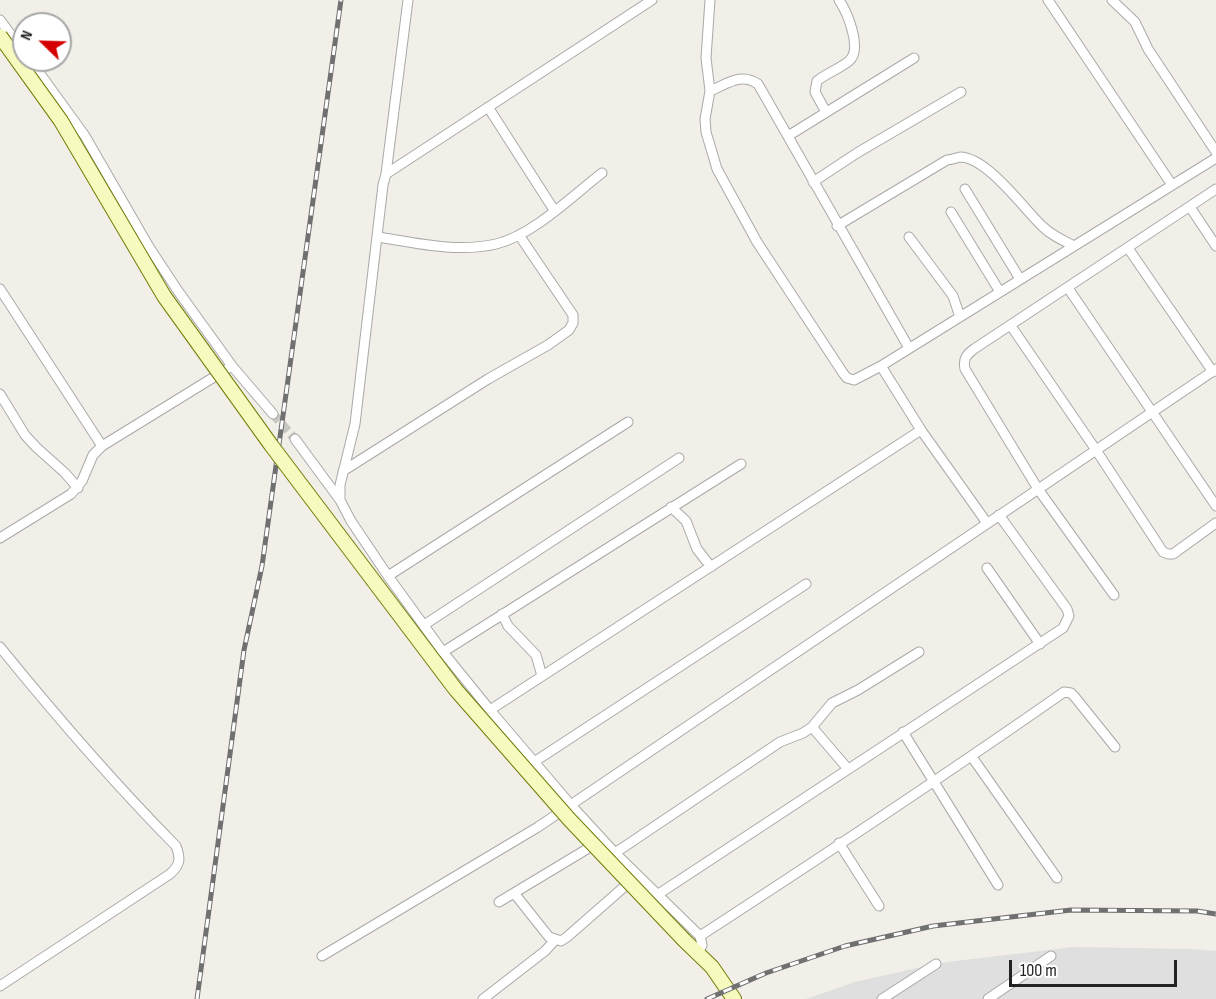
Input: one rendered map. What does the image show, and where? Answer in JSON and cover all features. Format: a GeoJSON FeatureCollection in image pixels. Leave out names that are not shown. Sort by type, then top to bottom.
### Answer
{"type":"FeatureCollection","features":[{"type":"Feature","properties":{"kind":"main road"},"geometry":{"type":"LineString","coordinates":[[0,36],[61,122],[164,296],[271,445],[456,690],[569,819],[712,967],[734,999]]}},
{"type":"Feature","properties":{"kind":"street"},"geometry":{"type":"LineString","coordinates":[[340,500],[340,485],[355,424],[383,185],[408,0]]}},
{"type":"Feature","properties":{"kind":"street"},"geometry":{"type":"LineString","coordinates":[[386,174],[652,0]]}},
{"type":"Feature","properties":{"kind":"street"},"geometry":{"type":"LineString","coordinates":[[710,0],[706,27],[706,58],[710,91],[705,119],[706,132],[714,160],[737,208],[757,242],[843,373],[854,380],[881,366],[1216,158]]}},
{"type":"Feature","properties":{"kind":"street"},"geometry":{"type":"LineString","coordinates":[[826,112],[815,92],[817,81],[850,60],[855,50],[852,26],[839,0]]}},
{"type":"Feature","properties":{"kind":"street"},"geometry":{"type":"LineString","coordinates":[[1048,0],[1173,185]]}},
{"type":"Feature","properties":{"kind":"street"},"geometry":{"type":"LineString","coordinates":[[1112,0],[1135,22],[1148,49],[1216,152]]}},
{"type":"Feature","properties":{"kind":"street"},"geometry":{"type":"LineString","coordinates":[[0,20],[12,36]]}},
{"type":"Feature","properties":{"kind":"street"},"geometry":{"type":"LineString","coordinates":[[788,136],[914,58]]}},
{"type":"Feature","properties":{"kind":"street"},"geometry":{"type":"LineString","coordinates":[[39,72],[85,136],[177,291],[232,366],[273,414]]}},
{"type":"Feature","properties":{"kind":"street"},"geometry":{"type":"LineString","coordinates":[[710,91],[740,78],[750,78],[758,84],[837,226],[909,348]]}},
{"type":"Feature","properties":{"kind":"street"},"geometry":{"type":"LineString","coordinates":[[813,182],[961,92]]}},
{"type":"Feature","properties":{"kind":"street"},"geometry":{"type":"LineString","coordinates":[[488,107],[554,210]]}},
{"type":"Feature","properties":{"kind":"street"},"geometry":{"type":"LineString","coordinates":[[837,226],[946,160],[962,157],[974,161],[992,174],[1051,234],[1074,246]]}},
{"type":"Feature","properties":{"kind":"street"},"geometry":{"type":"LineString","coordinates":[[378,237],[467,248],[497,244],[519,235],[602,173]]}},
{"type":"Feature","properties":{"kind":"street"},"geometry":{"type":"LineString","coordinates":[[965,189],[1020,279]]}},
{"type":"Feature","properties":{"kind":"street"},"geometry":{"type":"LineString","coordinates":[[1114,596],[1038,489],[965,369],[963,362],[967,354],[1216,189]]}},
{"type":"Feature","properties":{"kind":"street"},"geometry":{"type":"LineString","coordinates":[[1190,207],[1216,246]]}},
{"type":"Feature","properties":{"kind":"street"},"geometry":{"type":"LineString","coordinates":[[951,212],[1000,292]]}},
{"type":"Feature","properties":{"kind":"street"},"geometry":{"type":"LineString","coordinates":[[343,471],[488,379],[548,345],[568,330],[573,323],[573,315],[519,235]]}},
{"type":"Feature","properties":{"kind":"street"},"geometry":{"type":"LineString","coordinates":[[909,237],[953,296],[960,317]]}},
{"type":"Feature","properties":{"kind":"street"},"geometry":{"type":"LineString","coordinates":[[322,956],[538,827],[1214,370],[1128,248]]}},
{"type":"Feature","properties":{"kind":"street"},"geometry":{"type":"LineString","coordinates":[[1068,288],[1216,506]]}},
{"type":"Feature","properties":{"kind":"street"},"geometry":{"type":"LineString","coordinates":[[0,289],[102,446]]}},
{"type":"Feature","properties":{"kind":"street"},"geometry":{"type":"LineString","coordinates":[[1011,326],[1163,552],[1173,554],[1216,524]]}},
{"type":"Feature","properties":{"kind":"street"},"geometry":{"type":"LineString","coordinates":[[0,538],[78,488],[89,462],[102,446],[232,366]]}},
{"type":"Feature","properties":{"kind":"street"},"geometry":{"type":"LineString","coordinates":[[881,366],[921,430],[987,523]]}},
{"type":"Feature","properties":{"kind":"street"},"geometry":{"type":"LineString","coordinates":[[0,394],[25,435],[78,488]]}},
{"type":"Feature","properties":{"kind":"street"},"geometry":{"type":"LineString","coordinates":[[388,576],[628,422]]}},
{"type":"Feature","properties":{"kind":"street"},"geometry":{"type":"LineString","coordinates":[[490,710],[921,430]]}},
{"type":"Feature","properties":{"kind":"street"},"geometry":{"type":"LineString","coordinates":[[295,439],[340,500],[351,521],[388,576],[443,652],[570,804],[615,853],[700,936],[702,945],[698,954]]}},
{"type":"Feature","properties":{"kind":"street"},"geometry":{"type":"LineString","coordinates":[[424,625],[679,458]]}},
{"type":"Feature","properties":{"kind":"street"},"geometry":{"type":"LineString","coordinates":[[443,652],[741,464]]}},
{"type":"Feature","properties":{"kind":"street"},"geometry":{"type":"LineString","coordinates":[[671,507],[687,521],[697,549],[711,567]]}},
{"type":"Feature","properties":{"kind":"street"},"geometry":{"type":"LineString","coordinates":[[657,895],[1063,628],[1069,616],[1066,609],[999,515]]}},
{"type":"Feature","properties":{"kind":"street"},"geometry":{"type":"LineString","coordinates":[[987,568],[1040,644]]}},
{"type":"Feature","properties":{"kind":"street"},"geometry":{"type":"LineString","coordinates":[[534,762],[806,584]]}},
{"type":"Feature","properties":{"kind":"street"},"geometry":{"type":"LineString","coordinates":[[502,614],[508,626],[526,642],[536,655],[542,676]]}},
{"type":"Feature","properties":{"kind":"street"},"geometry":{"type":"LineString","coordinates":[[0,647],[58,719],[127,796],[177,846],[180,857],[178,866],[170,874],[0,986]]}},
{"type":"Feature","properties":{"kind":"street"},"geometry":{"type":"LineString","coordinates":[[615,853],[780,742],[812,727],[832,703],[858,690],[919,652]]}},
{"type":"Feature","properties":{"kind":"street"},"geometry":{"type":"LineString","coordinates":[[700,936],[839,843],[935,783],[1064,693],[1068,692],[1074,696],[1115,747]]}},
{"type":"Feature","properties":{"kind":"street"},"geometry":{"type":"LineString","coordinates":[[812,727],[848,769]]}},
{"type":"Feature","properties":{"kind":"street"},"geometry":{"type":"LineString","coordinates":[[903,732],[998,885]]}},
{"type":"Feature","properties":{"kind":"street"},"geometry":{"type":"LineString","coordinates":[[972,757],[1057,878]]}},
{"type":"Feature","properties":{"kind":"street"},"geometry":{"type":"LineString","coordinates":[[499,902],[602,839]]}},
{"type":"Feature","properties":{"kind":"street"},"geometry":{"type":"LineString","coordinates":[[839,843],[879,906]]}},
{"type":"Feature","properties":{"kind":"street"},"geometry":{"type":"LineString","coordinates":[[514,893],[549,937],[561,941],[637,875]]}},
{"type":"Feature","properties":{"kind":"street"},"geometry":{"type":"LineString","coordinates":[[483,999],[545,951],[555,940]]}},
{"type":"Feature","properties":{"kind":"street"},"geometry":{"type":"LineString","coordinates":[[988,999],[1051,957]]}},
{"type":"Feature","properties":{"kind":"street"},"geometry":{"type":"LineString","coordinates":[[882,999],[936,964]]}},
{"type":"Feature","properties":{"kind":"shaded area"},"geometry":{"type":"Polygon","coordinates":[[[1073,947],[1216,951],[1216,999],[806,999],[855,982],[939,963],[1073,947]]]}},
{"type":"Feature","properties":{"kind":"tunnel"},"geometry":{"type":"LineString","coordinates":[[273,414],[295,439]]}},
{"type":"Feature","properties":{"kind":"railway"},"geometry":{"type":"LineString","coordinates":[[197,999],[244,650],[262,566],[341,0]]}},
{"type":"Feature","properties":{"kind":"railway"},"geometry":{"type":"LineString","coordinates":[[707,999],[766,973],[845,946],[933,926],[1071,910],[1197,911],[1216,914]]}}]}
